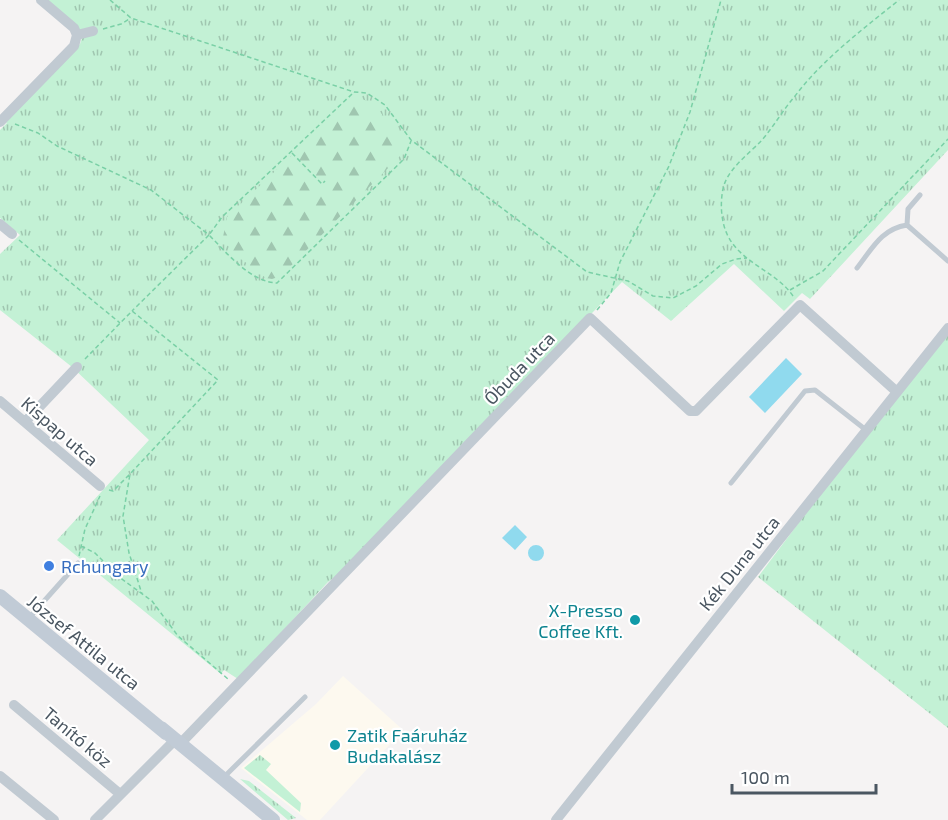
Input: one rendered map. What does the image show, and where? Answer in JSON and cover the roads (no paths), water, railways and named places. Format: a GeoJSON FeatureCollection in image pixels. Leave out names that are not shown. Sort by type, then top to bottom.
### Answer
{"type":"FeatureCollection","features":[{"type":"Feature","properties":{"kind":"main road","name":"József Attila utca"},"geometry":{"type":"LineString","coordinates":[[0,596],[273,820]]}},
{"type":"Feature","properties":{"kind":"street"},"geometry":{"type":"LineString","coordinates":[[1,121],[74,46],[77,35],[74,28],[41,0]]}},
{"type":"Feature","properties":{"kind":"street"},"geometry":{"type":"LineString","coordinates":[[77,35],[93,30]]}},
{"type":"Feature","properties":{"kind":"street"},"geometry":{"type":"LineString","coordinates":[[0,224],[12,234]]}},
{"type":"Feature","properties":{"kind":"street","name":"Óbuda utca"},"geometry":{"type":"LineString","coordinates":[[95,820],[174,739],[237,685],[590,318],[690,411],[696,411],[800,306],[897,392]]}},
{"type":"Feature","properties":{"kind":"street","name":"Kék Duna utca"},"geometry":{"type":"LineString","coordinates":[[556,820],[948,328]]}},
{"type":"Feature","properties":{"kind":"street"},"geometry":{"type":"LineString","coordinates":[[25,422],[77,367]]}},
{"type":"Feature","properties":{"kind":"street","name":"Kispap utca"},"geometry":{"type":"LineString","coordinates":[[0,401],[100,486]]}},
{"type":"Feature","properties":{"kind":"street","name":"Tanító köz"},"geometry":{"type":"LineString","coordinates":[[14,705],[120,795]]}},
{"type":"Feature","properties":{"kind":"street"},"geometry":{"type":"LineString","coordinates":[[0,776],[54,820]]}},
{"type":"Feature","properties":{"kind":"lane"},"geometry":{"type":"LineString","coordinates":[[907,225],[908,208],[920,195]]}},
{"type":"Feature","properties":{"kind":"lane"},"geometry":{"type":"LineString","coordinates":[[857,268],[886,232],[892,227],[907,225],[948,261]]}},
{"type":"Feature","properties":{"kind":"lane"},"geometry":{"type":"LineString","coordinates":[[731,483],[806,391],[815,390],[866,430]]}},
{"type":"Feature","properties":{"kind":"lane"},"geometry":{"type":"LineString","coordinates":[[28,620],[78,562]]}},
{"type":"Feature","properties":{"kind":"lane"},"geometry":{"type":"LineString","coordinates":[[223,779],[304,697]]}},
{"type":"Feature","properties":{"kind":"water"},"geometry":{"type":"Polygon","coordinates":[[[786,358],[802,374],[765,413],[749,397],[786,358]]]}},
{"type":"Feature","properties":{"kind":"water"},"geometry":{"type":"Polygon","coordinates":[[[515,525],[527,537],[515,550],[502,538],[515,525]]]}},
{"type":"Feature","properties":{"kind":"water"},"geometry":{"type":"Polygon","coordinates":[[[536,545],[544,553],[536,561],[528,553],[536,545]]]}},
{"type":"Feature","properties":{"kind":"place","name":"Rchungary"},"geometry":{"type":"Point","coordinates":[49,566]}},
{"type":"Feature","properties":{"kind":"place","name":"X-Presso Coffee Kft."},"geometry":{"type":"Point","coordinates":[635,620]}},
{"type":"Feature","properties":{"kind":"place","name":"Zatik Faáruház Budakalász"},"geometry":{"type":"Point","coordinates":[335,745]}}]}
